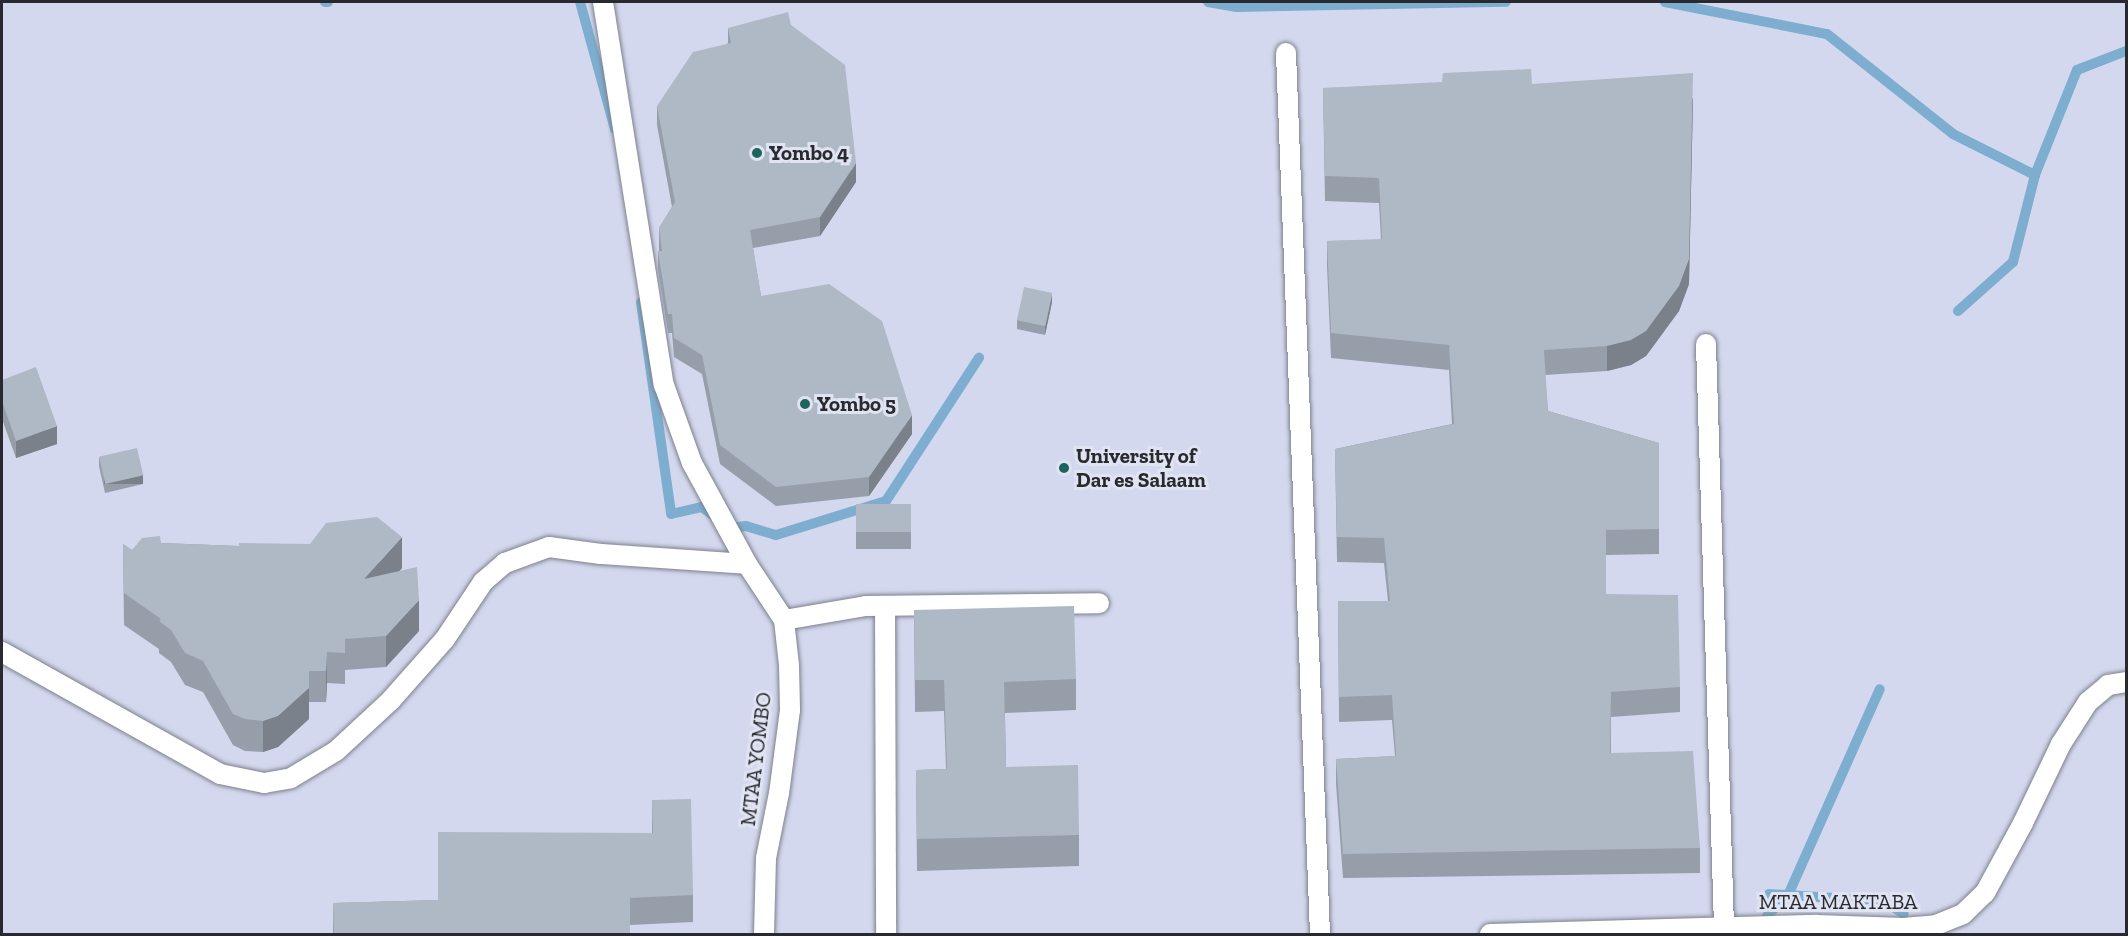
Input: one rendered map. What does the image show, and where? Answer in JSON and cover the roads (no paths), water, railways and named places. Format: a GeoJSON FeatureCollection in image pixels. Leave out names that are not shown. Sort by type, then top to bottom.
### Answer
{"type":"FeatureCollection","features":[{"type":"Feature","properties":{"kind":"lane","name":"MTAA YOMBO"},"geometry":{"type":"LineString","coordinates":[[603,2],[664,385],[692,463],[747,564],[784,620],[789,665],[790,710],[779,793],[766,858],[764,934]]}},
{"type":"Feature","properties":{"kind":"lane"},"geometry":{"type":"LineString","coordinates":[[1286,53],[1320,934]]}},
{"type":"Feature","properties":{"kind":"lane"},"geometry":{"type":"LineString","coordinates":[[1706,344],[1724,927]]}},
{"type":"Feature","properties":{"kind":"lane"},"geometry":{"type":"LineString","coordinates":[[2,652],[220,774],[264,783],[291,778],[336,752],[391,700],[445,639],[483,582],[505,564],[549,547],[601,554],[747,564]]}},
{"type":"Feature","properties":{"kind":"lane"},"geometry":{"type":"LineString","coordinates":[[784,620],[885,606],[1099,603]]}},
{"type":"Feature","properties":{"kind":"lane"},"geometry":{"type":"LineString","coordinates":[[885,606],[886,934]]}},
{"type":"Feature","properties":{"kind":"lane","name":"MTAA MAKTABA"},"geometry":{"type":"LineString","coordinates":[[1490,934],[1817,925],[1903,928],[1936,925],[1962,914],[1985,893],[2023,823],[2061,744],[2088,702],[2108,685],[2127,682]]}},
{"type":"Feature","properties":{"kind":"waterway"},"geometry":{"type":"LineString","coordinates":[[580,2],[615,129]]}},
{"type":"Feature","properties":{"kind":"waterway"},"geometry":{"type":"LineString","coordinates":[[1208,2],[1237,7],[1506,2]]}},
{"type":"Feature","properties":{"kind":"waterway"},"geometry":{"type":"LineString","coordinates":[[1665,2],[1827,34],[1953,134],[2035,175]]}},
{"type":"Feature","properties":{"kind":"waterway"},"geometry":{"type":"LineString","coordinates":[[1958,311],[2013,262],[2035,175],[2077,70],[2126,51]]}},
{"type":"Feature","properties":{"kind":"waterway"},"geometry":{"type":"LineString","coordinates":[[641,302],[671,514],[702,507],[730,528],[746,526],[776,535],[886,501],[979,358]]}},
{"type":"Feature","properties":{"kind":"waterway"},"geometry":{"type":"LineString","coordinates":[[1767,916],[1789,893],[1880,689]]}},
{"type":"Feature","properties":{"kind":"waterway"},"geometry":{"type":"LineString","coordinates":[[1769,894],[1867,900],[1892,906],[1904,914]]}},
{"type":"Feature","properties":{"kind":"place","name":"Yombo 4"},"geometry":{"type":"Point","coordinates":[757,153]}},
{"type":"Feature","properties":{"kind":"place","name":"Yombo 5"},"geometry":{"type":"Point","coordinates":[805,404]}},
{"type":"Feature","properties":{"kind":"place","name":"University of Dar es Salaam"},"geometry":{"type":"Point","coordinates":[1064,468]}}]}
